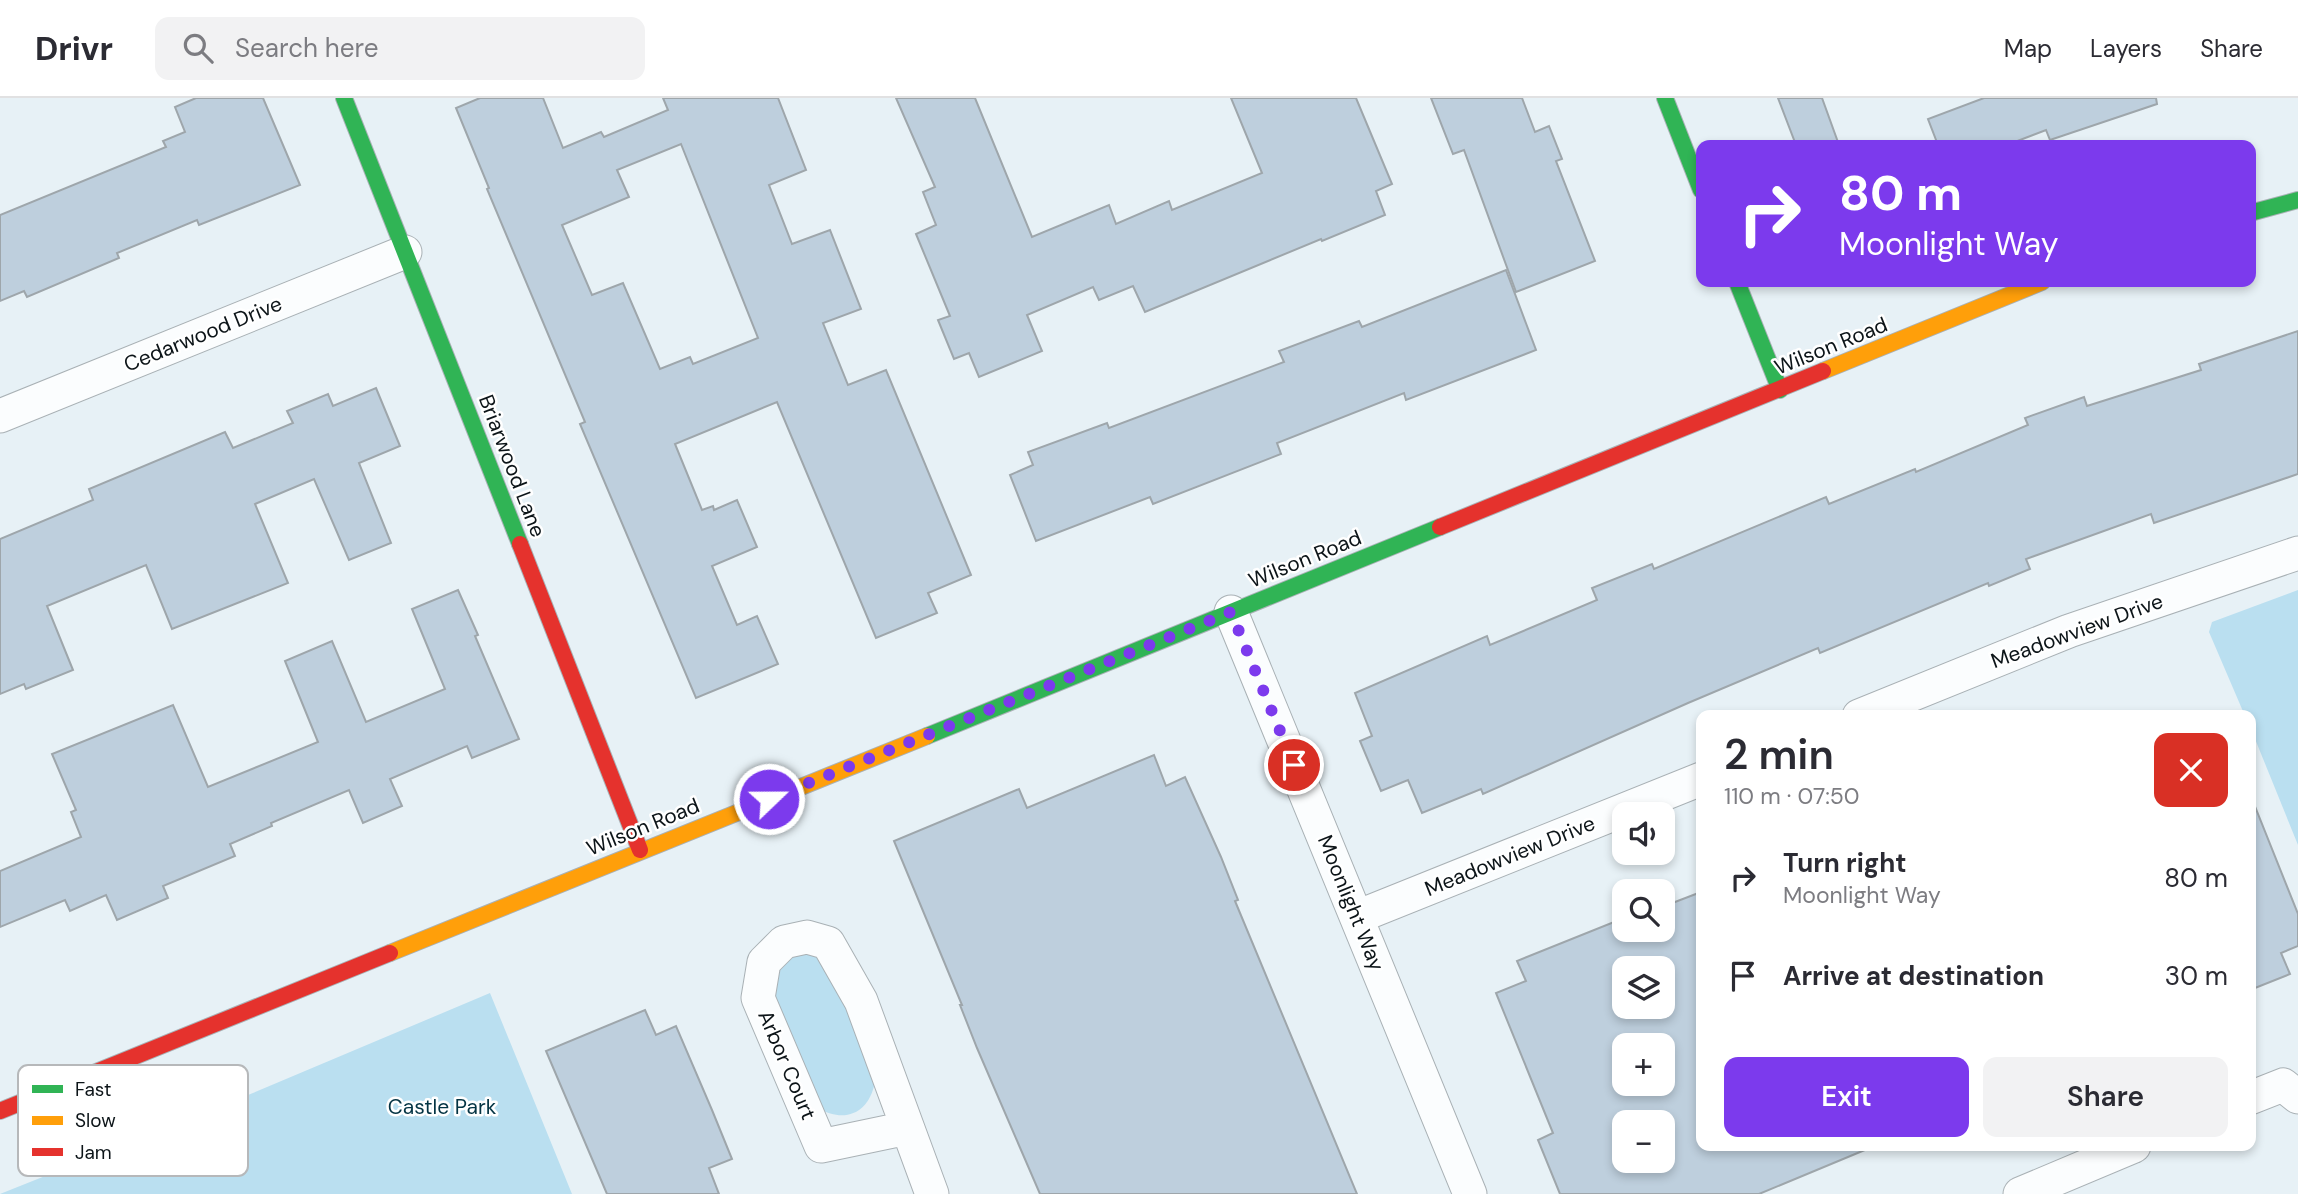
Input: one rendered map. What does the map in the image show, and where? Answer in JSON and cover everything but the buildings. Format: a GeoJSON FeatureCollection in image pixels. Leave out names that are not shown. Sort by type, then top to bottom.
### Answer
{"type":"FeatureCollection","features":[{"type":"Feature","properties":{"kind":"street","name":"Briarwood Lane"},"geometry":{"type":"LineString","coordinates":[[344,98],[640,850]]}},
{"type":"Feature","properties":{"kind":"street"},"geometry":{"type":"LineString","coordinates":[[1665,98],[1696,177]]}},
{"type":"Feature","properties":{"kind":"street"},"geometry":{"type":"LineString","coordinates":[[2256,212],[2298,200]]}},
{"type":"Feature","properties":{"kind":"street","name":"Cedarwood Drive"},"geometry":{"type":"LineString","coordinates":[[0,416],[405,252]]}},
{"type":"Feature","properties":{"kind":"street"},"geometry":{"type":"LineString","coordinates":[[1739,287],[1780,390]]}},
{"type":"Feature","properties":{"kind":"street","name":"Wilson Road"},"geometry":{"type":"LineString","coordinates":[[113,1065],[2030,287]]}},
{"type":"Feature","properties":{"kind":"street","name":"Meadowview Drive"},"geometry":{"type":"LineString","coordinates":[[1874,710],[2069,632],[2298,553]]}},
{"type":"Feature","properties":{"kind":"street","name":"Moonlight Way"},"geometry":{"type":"LineString","coordinates":[[1231,612],[1470,1194]]}},
{"type":"Feature","properties":{"kind":"street","name":"Meadowview Drive"},"geometry":{"type":"LineString","coordinates":[[1357,917],[1696,781]]}},
{"type":"Feature","properties":{"kind":"street","name":"Arbor Court"},"geometry":{"type":"LineString","coordinates":[[906,1128],[821,1146],[758,998],[764,962],[784,942],[807,937],[828,943],[861,1001],[932,1194]]}},
{"type":"Feature","properties":{"kind":"street"},"geometry":{"type":"LineString","coordinates":[[2256,1097],[2290,1091]]}},
{"type":"Feature","properties":{"kind":"street","name":"Wilson Road"},"geometry":{"type":"LineString","coordinates":[[0,1111],[18,1104]]}},
{"type":"Feature","properties":{"kind":"street"},"geometry":{"type":"LineString","coordinates":[[2020,1194],[2122,1151]]}},
{"type":"Feature","properties":{"kind":"green space"},"geometry":{"type":"Polygon","coordinates":[[[2298,590],[2298,845],[2256,741],[2256,710],[2242,710],[2209,632],[2212,622],[2298,590]]]}},
{"type":"Feature","properties":{"kind":"green space"},"geometry":{"type":"Polygon","coordinates":[[[793,944],[830,964],[875,1082],[867,1101],[854,1113],[837,1115],[818,1108],[765,989],[793,944]]]}},
{"type":"Feature","properties":{"kind":"green space","name":"Castle Park"},"geometry":{"type":"Polygon","coordinates":[[[490,993],[572,1194],[0,1194],[45,1176],[248,1176],[248,1095],[490,993]]]}},
{"type":"Feature","properties":{"kind":"traffic: fast"},"geometry":{"type":"LineString","coordinates":[[344,98],[520,544]]}},
{"type":"Feature","properties":{"kind":"traffic: fast"},"geometry":{"type":"LineString","coordinates":[[1665,98],[1696,177]]}},
{"type":"Feature","properties":{"kind":"traffic: fast"},"geometry":{"type":"LineString","coordinates":[[2256,211],[2298,200]]}},
{"type":"Feature","properties":{"kind":"traffic: fast"},"geometry":{"type":"LineString","coordinates":[[1739,287],[1780,390]]}},
{"type":"Feature","properties":{"kind":"traffic: fast"},"geometry":{"type":"LineString","coordinates":[[927,736],[1440,527]]}},
{"type":"Feature","properties":{"kind":"traffic: slow"},"geometry":{"type":"LineString","coordinates":[[1823,371],[2030,287]]}},
{"type":"Feature","properties":{"kind":"traffic: slow"},"geometry":{"type":"LineString","coordinates":[[390,953],[927,736]]}},
{"type":"Feature","properties":{"kind":"traffic: jam"},"geometry":{"type":"LineString","coordinates":[[1440,527],[1823,371]]}},
{"type":"Feature","properties":{"kind":"traffic: jam"},"geometry":{"type":"LineString","coordinates":[[520,544],[640,850]]}},
{"type":"Feature","properties":{"kind":"traffic: jam"},"geometry":{"type":"LineString","coordinates":[[114,1065],[390,953]]}},
{"type":"Feature","properties":{"kind":"traffic: jam"},"geometry":{"type":"LineString","coordinates":[[0,1111],[18,1104]]}},
{"type":"Feature","properties":{"kind":"route"},"geometry":{"type":"LineString","coordinates":[[769,799],[1231,612],[1294,765]]}}]}
